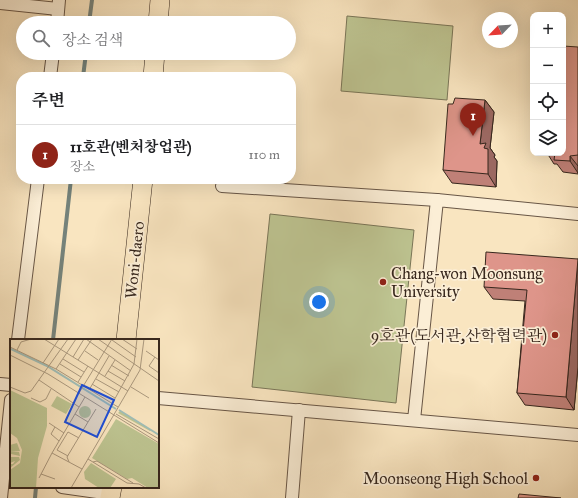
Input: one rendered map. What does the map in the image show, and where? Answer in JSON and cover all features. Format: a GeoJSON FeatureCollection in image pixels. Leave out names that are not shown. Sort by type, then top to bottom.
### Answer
{"type":"FeatureCollection","features":[{"type":"Feature","properties":{"kind":"main road"},"geometry":{"type":"LineString","coordinates":[[159,16],[160,0]]}},
{"type":"Feature","properties":{"kind":"main road"},"geometry":{"type":"LineString","coordinates":[[153,72],[154,60]]}},
{"type":"Feature","properties":{"kind":"main road","name":"Woni-daero"},"geometry":{"type":"LineString","coordinates":[[126,339],[142,184]]}},
{"type":"Feature","properties":{"kind":"street"},"geometry":{"type":"LineString","coordinates":[[0,3],[59,5],[58,16]]}},
{"type":"Feature","properties":{"kind":"street"},"geometry":{"type":"LineString","coordinates":[[51,72],[52,60]]}},
{"type":"Feature","properties":{"kind":"street"},"geometry":{"type":"LineString","coordinates":[[18,339],[37,184]]}},
{"type":"Feature","properties":{"kind":"street"},"geometry":{"type":"LineString","coordinates":[[222,186],[437,200],[578,214]]}},
{"type":"Feature","properties":{"kind":"street"},"geometry":{"type":"LineString","coordinates":[[414,420],[437,200]]}},
{"type":"Feature","properties":{"kind":"street"},"geometry":{"type":"LineString","coordinates":[[0,384],[10,385]]}},
{"type":"Feature","properties":{"kind":"street"},"geometry":{"type":"LineString","coordinates":[[159,398],[578,435]]}},
{"type":"Feature","properties":{"kind":"street"},"geometry":{"type":"LineString","coordinates":[[292,498],[299,410]]}},
{"type":"Feature","properties":{"kind":"street"},"geometry":{"type":"LineString","coordinates":[[1,498],[10,411]]}},
{"type":"Feature","properties":{"kind":"street"},"geometry":{"type":"LineString","coordinates":[[70,488],[111,493]]}},
{"type":"Feature","properties":{"kind":"green space"},"geometry":{"type":"Polygon","coordinates":[[[347,16],[453,26],[447,100],[341,91],[347,16]]]}},
{"type":"Feature","properties":{"kind":"green space"},"geometry":{"type":"Polygon","coordinates":[[[270,214],[414,230],[396,403],[252,387],[270,214]]]}},
{"type":"Feature","properties":{"kind":"building"},"geometry":{"type":"Polygon","coordinates":[[[566,46],[578,47],[578,155],[570,156],[570,161],[554,160],[555,156],[566,156],[566,46]]]}},
{"type":"Feature","properties":{"kind":"building"},"geometry":{"type":"Polygon","coordinates":[[[455,98],[485,100],[480,144],[486,143],[484,148],[488,149],[488,174],[443,170],[448,104],[453,104],[455,98]]]}},
{"type":"Feature","properties":{"kind":"building","name":"9호관(도서관,산학협력관)"},"geometry":{"type":"Polygon","coordinates":[[[486,252],[578,259],[566,397],[517,393],[527,290],[484,287],[486,252]]]}},
{"type":"Feature","properties":{"kind":"building"},"geometry":{"type":"Polygon","coordinates":[[[519,494],[561,498],[518,498],[519,494]]]}},
{"type":"Feature","properties":{"kind":"waterway"},"geometry":{"type":"LineString","coordinates":[[90,16],[92,0]]}},
{"type":"Feature","properties":{"kind":"waterway"},"geometry":{"type":"LineString","coordinates":[[84,72],[85,60]]}},
{"type":"Feature","properties":{"kind":"waterway"},"geometry":{"type":"LineString","coordinates":[[53,339],[70,184]]}},
{"type":"Feature","properties":{"kind":"waterway"},"geometry":{"type":"LineString","coordinates":[[35,498],[36,488]]}},
{"type":"Feature","properties":{"kind":"place","name":"11호관(벤처창업관)"},"geometry":{"type":"Point","coordinates":[473,136]}},
{"type":"Feature","properties":{"kind":"place","name":"Chang-won Moonsung University"},"geometry":{"type":"Point","coordinates":[383,282]}},
{"type":"Feature","properties":{"kind":"place","name":"9호관(도서관,산학협력관)"},"geometry":{"type":"Point","coordinates":[555,335]}},
{"type":"Feature","properties":{"kind":"place","name":"Moonseong High School"},"geometry":{"type":"Point","coordinates":[536,478]}}]}
